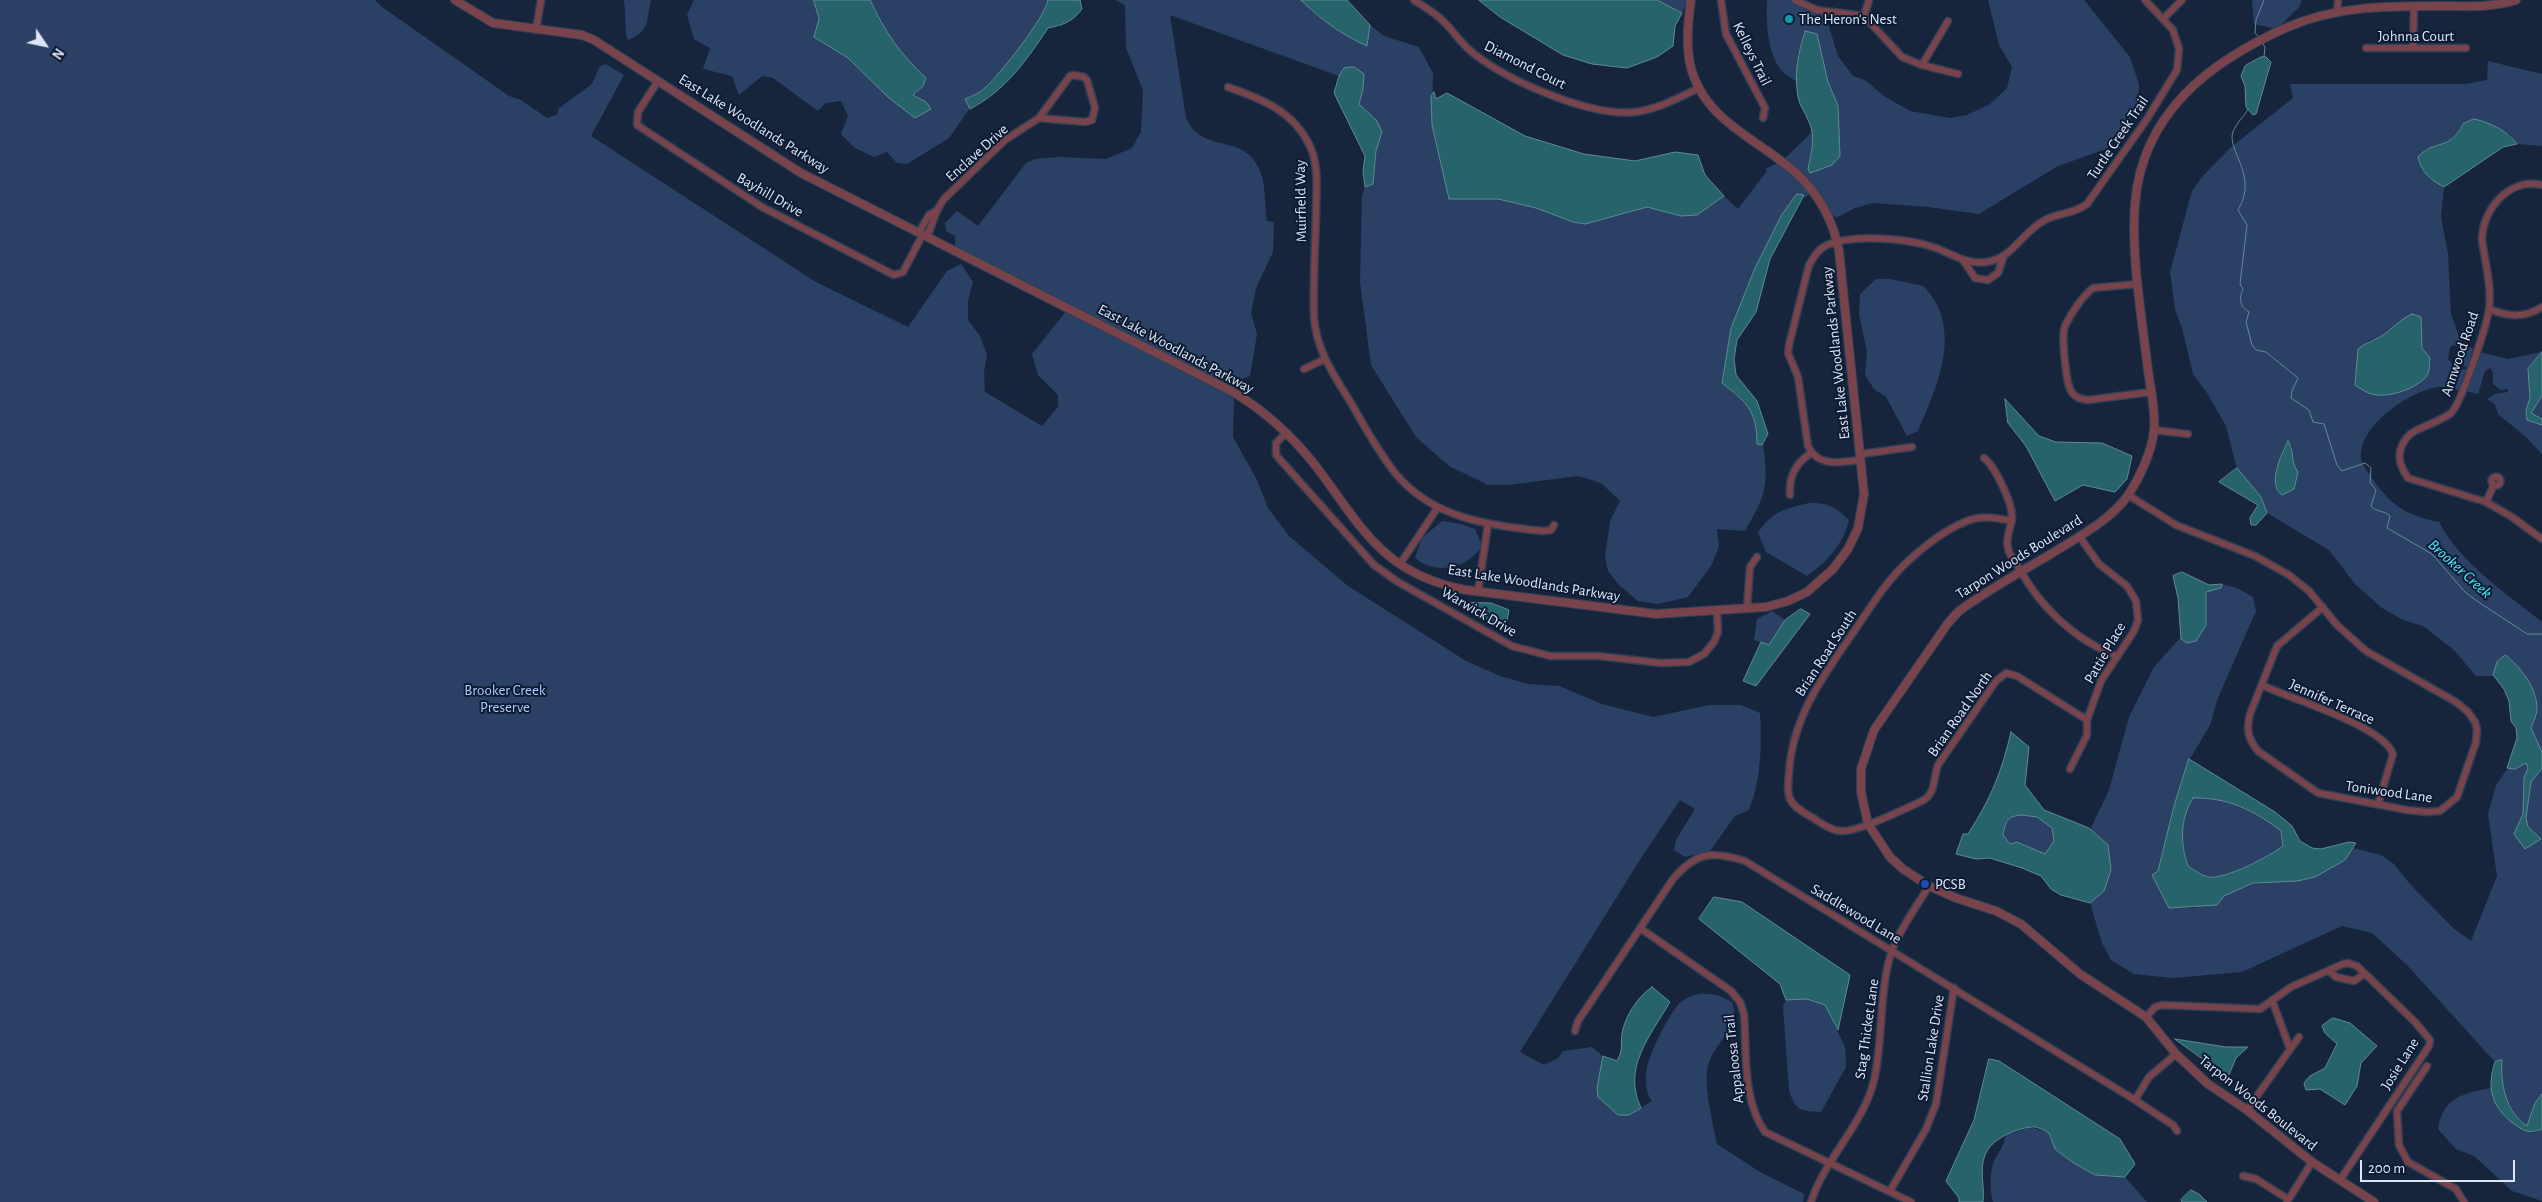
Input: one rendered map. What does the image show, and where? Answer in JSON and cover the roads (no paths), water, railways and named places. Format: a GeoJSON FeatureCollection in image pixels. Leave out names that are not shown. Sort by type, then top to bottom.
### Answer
{"type":"FeatureCollection","features":[{"type":"Feature","properties":{"kind":"street","name":"East Lake Woodlands Parkway"},"geometry":{"type":"LineString","coordinates":[[455,0],[493,23],[588,37],[801,173],[1233,392],[1266,415],[1286,433],[1314,465],[1368,538],[1400,564],[1418,575],[1444,584],[1478,591],[1646,614],[1748,608],[1780,603],[1806,592],[1824,578],[1841,559],[1853,539],[1862,514],[1864,494],[1838,243],[1827,212],[1802,179],[1722,119],[1710,107],[1699,88],[1688,53],[1691,0]]}},
{"type":"Feature","properties":{"kind":"street"},"geometry":{"type":"LineString","coordinates":[[536,30],[541,0]]}},
{"type":"Feature","properties":{"kind":"street","name":"Diamond Court"},"geometry":{"type":"LineString","coordinates":[[1414,0],[1439,17],[1478,57],[1514,78],[1562,98],[1599,110],[1634,112],[1666,104],[1699,88]]}},
{"type":"Feature","properties":{"kind":"street","name":"East Lake Woodlands Parkway"},"geometry":{"type":"LineString","coordinates":[[1689,26],[1696,0]]}},
{"type":"Feature","properties":{"kind":"street","name":"Kelleys Trail"},"geometry":{"type":"LineString","coordinates":[[1721,0],[1726,34],[1765,108],[1763,118]]}},
{"type":"Feature","properties":{"kind":"street"},"geometry":{"type":"LineString","coordinates":[[1795,0],[1802,1],[1817,10],[1864,16],[1897,52],[1922,65],[1958,74]]}},
{"type":"Feature","properties":{"kind":"street"},"geometry":{"type":"LineString","coordinates":[[1864,16],[1869,0]]}},
{"type":"Feature","properties":{"kind":"street","name":"Turtle Creek Trail"},"geometry":{"type":"LineString","coordinates":[[1838,243],[1887,239],[1918,243],[1963,260],[1987,262],[2004,255],[2045,219],[2079,209],[2087,204],[2173,80],[2179,62],[2178,44],[2173,30],[2164,18],[2145,0]]}},
{"type":"Feature","properties":{"kind":"street"},"geometry":{"type":"LineString","coordinates":[[2164,18],[2182,0]]}},
{"type":"Feature","properties":{"kind":"street"},"geometry":{"type":"LineString","coordinates":[[2337,12],[2338,0]]}},
{"type":"Feature","properties":{"kind":"street","name":"Tarpon Woods Boulevard"},"geometry":{"type":"LineString","coordinates":[[2374,1202],[2312,1162],[2247,1110],[2208,1084],[2176,1054],[2146,1017],[2080,974],[2021,924],[1996,911],[1956,898],[1929,886],[1903,869],[1890,857],[1868,824],[1861,792],[1861,769],[1874,730],[1958,611],[2080,536],[2108,516],[2128,495],[2144,465],[2154,430],[2138,284],[2135,205],[2139,177],[2162,122],[2178,100],[2199,79],[2230,56],[2307,19],[2337,12],[2384,6],[2449,3],[2500,4],[2516,0]]}},
{"type":"Feature","properties":{"kind":"street"},"geometry":{"type":"LineString","coordinates":[[2413,48],[2414,6]]}},
{"type":"Feature","properties":{"kind":"street"},"geometry":{"type":"LineString","coordinates":[[1922,65],[1948,21]]}},
{"type":"Feature","properties":{"kind":"street","name":"Johnna Court"},"geometry":{"type":"LineString","coordinates":[[2366,48],[2466,48]]}},
{"type":"Feature","properties":{"kind":"street","name":"Enclave Drive"},"geometry":{"type":"LineString","coordinates":[[923,234],[929,215],[936,211],[944,199],[998,147],[1038,118],[1070,76],[1079,75],[1087,80],[1095,108],[1092,120],[1085,122],[1038,118]]}},
{"type":"Feature","properties":{"kind":"street","name":"Bayhill Drive"},"geometry":{"type":"LineString","coordinates":[[658,81],[638,112],[637,125],[762,207],[894,276],[903,272],[923,234]]}},
{"type":"Feature","properties":{"kind":"street","name":"Muirfield Way"},"geometry":{"type":"LineString","coordinates":[[1228,87],[1279,109],[1299,128],[1313,153],[1316,177],[1315,324],[1325,359],[1396,474],[1417,494],[1438,507],[1488,524],[1543,531],[1552,530],[1554,525]]}},
{"type":"Feature","properties":{"kind":"street","name":"Annwood Road"},"geometry":{"type":"LineString","coordinates":[[2542,185],[2526,184],[2510,190],[2495,203],[2484,220],[2482,240],[2489,309],[2459,402],[2452,412],[2443,419],[2406,437],[2398,459],[2408,478],[2418,483],[2486,502],[2512,517],[2542,539]]}},
{"type":"Feature","properties":{"kind":"street"},"geometry":{"type":"LineString","coordinates":[[1838,243],[1821,249],[1809,265],[1788,345],[1788,353],[1798,377],[1808,446],[1811,453],[1823,461],[1831,463],[1912,447]]}},
{"type":"Feature","properties":{"kind":"street","name":"Turtle Creek Trail"},"geometry":{"type":"LineString","coordinates":[[1963,260],[1975,278],[1988,280],[1998,273],[2004,255]]}},
{"type":"Feature","properties":{"kind":"street"},"geometry":{"type":"LineString","coordinates":[[2138,284],[2093,288],[2087,293],[2064,327],[2063,335],[2068,382],[2071,392],[2079,399],[2088,400],[2151,392]]}},
{"type":"Feature","properties":{"kind":"street"},"geometry":{"type":"LineString","coordinates":[[2489,309],[2510,315],[2522,316],[2542,307]]}},
{"type":"Feature","properties":{"kind":"street"},"geometry":{"type":"LineString","coordinates":[[1304,369],[1325,359]]}},
{"type":"Feature","properties":{"kind":"street"},"geometry":{"type":"LineString","coordinates":[[2154,430],[2188,434]]}},
{"type":"Feature","properties":{"kind":"street","name":"Warwick Drive"},"geometry":{"type":"LineString","coordinates":[[1286,433],[1276,443],[1276,455],[1302,481],[1368,560],[1392,578],[1512,646],[1550,656],[1598,656],[1661,663],[1689,662],[1704,654],[1714,642],[1718,632],[1717,611]]}},
{"type":"Feature","properties":{"kind":"street"},"geometry":{"type":"LineString","coordinates":[[1790,495],[1790,484],[1794,471],[1811,453]]}},
{"type":"Feature","properties":{"kind":"street"},"geometry":{"type":"LineString","coordinates":[[1984,458],[1991,463],[2010,505],[2012,521],[2007,538],[2008,548],[2020,572],[2042,604],[2059,620],[2105,652],[2116,656]]}},
{"type":"Feature","properties":{"kind":"street"},"geometry":{"type":"LineString","coordinates":[[2486,502],[2494,485]]}},
{"type":"Feature","properties":{"kind":"street","name":"Toniwood Lane"},"geometry":{"type":"LineString","coordinates":[[2128,495],[2176,525],[2255,556],[2289,575],[2309,592],[2323,607],[2337,625],[2366,651],[2456,702],[2468,712],[2477,729],[2476,742],[2457,797],[2440,811],[2408,810],[2318,793],[2258,751],[2251,743],[2248,724],[2276,646],[2323,607]]}},
{"type":"Feature","properties":{"kind":"street"},"geometry":{"type":"LineString","coordinates":[[1400,564],[1438,507]]}},
{"type":"Feature","properties":{"kind":"street","name":"Brian Road South"},"geometry":{"type":"LineString","coordinates":[[1868,824],[1841,831],[1831,828],[1793,804],[1788,786],[1789,765],[1793,738],[1803,713],[1813,693],[1851,635],[1884,588],[1904,564],[1928,544],[1970,520],[1989,517],[2012,521]]}},
{"type":"Feature","properties":{"kind":"street"},"geometry":{"type":"LineString","coordinates":[[1478,591],[1488,524]]}},
{"type":"Feature","properties":{"kind":"street","name":"Pattie Place"},"geometry":{"type":"LineString","coordinates":[[2070,769],[2087,734],[2087,720],[2101,681],[2134,630],[2138,620],[2136,601],[2127,586],[2099,564],[2080,536]]}},
{"type":"Feature","properties":{"kind":"street"},"geometry":{"type":"LineString","coordinates":[[1748,608],[1750,567],[1757,557]]}},
{"type":"Feature","properties":{"kind":"street","name":"Brian Road North"},"geometry":{"type":"LineString","coordinates":[[1868,824],[1929,797],[1938,765],[1996,681],[2006,673],[2017,676],[2087,720]]}},
{"type":"Feature","properties":{"kind":"street","name":"Jennifer Terrace"},"geometry":{"type":"LineString","coordinates":[[2262,685],[2336,714],[2380,738],[2390,747],[2393,754],[2378,804]]}},
{"type":"Feature","properties":{"kind":"street","name":"Saddlewood Lane"},"geometry":{"type":"LineString","coordinates":[[1575,1032],[1578,1021],[1673,878],[1686,864],[1701,856],[1720,853],[1745,861],[1954,988],[2135,1100],[2173,1125],[2177,1131]]}},
{"type":"Feature","properties":{"kind":"street","name":"Stag Thicket Lane"},"geometry":{"type":"LineString","coordinates":[[1811,1202],[1822,1172],[1856,1118],[1874,1081],[1888,967],[1895,942],[1929,886]]}},
{"type":"Feature","properties":{"kind":"street","name":"Appaloosa Trail"},"geometry":{"type":"LineString","coordinates":[[1640,928],[1731,991],[1740,1002],[1744,1014],[1751,1103],[1755,1118],[1765,1132],[1911,1202]]}},
{"type":"Feature","properties":{"kind":"street"},"geometry":{"type":"LineString","coordinates":[[2146,1017],[2155,1007],[2162,1005],[2260,1009],[2291,987],[2329,971],[2348,963],[2356,966],[2364,974],[2354,981],[2336,977],[2329,971]]}},
{"type":"Feature","properties":{"kind":"street","name":"Josie Lane"},"geometry":{"type":"LineString","coordinates":[[2340,1180],[2429,1046],[2430,1040],[2415,1022],[2364,974]]}},
{"type":"Feature","properties":{"kind":"street","name":"Stallion Lake Drive"},"geometry":{"type":"LineString","coordinates":[[1890,1191],[1926,1129],[1936,1104],[1954,988]]}},
{"type":"Feature","properties":{"kind":"street"},"geometry":{"type":"LineString","coordinates":[[2272,1000],[2290,1049]]}},
{"type":"Feature","properties":{"kind":"street"},"geometry":{"type":"LineString","coordinates":[[2247,1110],[2299,1037]]}},
{"type":"Feature","properties":{"kind":"street"},"geometry":{"type":"LineString","coordinates":[[2135,1100],[2148,1077],[2176,1054]]}},
{"type":"Feature","properties":{"kind":"street"},"geometry":{"type":"LineString","coordinates":[[2427,1066],[2397,1111],[2399,1145],[2408,1162],[2456,1189],[2464,1202]]}},
{"type":"Feature","properties":{"kind":"street"},"geometry":{"type":"LineString","coordinates":[[2243,1176],[2256,1179],[2287,1201],[2312,1162]]}},
{"type":"Feature","properties":{"kind":"waterway","name":"Brooker Creek"},"geometry":{"type":"LineString","coordinates":[[2258,36],[2255,33],[2256,20],[2264,0]]}},
{"type":"Feature","properties":{"kind":"waterway","name":"Brooker Creek"},"geometry":{"type":"LineString","coordinates":[[2263,44],[2265,47],[2264,57]]}},
{"type":"Feature","properties":{"kind":"waterway","name":"Brooker Creek"},"geometry":{"type":"LineString","coordinates":[[2248,109],[2234,129],[2232,139],[2244,175],[2244,197],[2238,210],[2247,225],[2240,284],[2243,289],[2241,296],[2242,304],[2249,312],[2246,322],[2252,345],[2256,350],[2266,352],[2298,378],[2291,398],[2309,410],[2313,422],[2324,424],[2337,465],[2342,471],[2365,463],[2371,468],[2370,482],[2376,490],[2371,506],[2390,516],[2387,528],[2432,554],[2465,592],[2477,601],[2527,634],[2542,634]]}},
{"type":"Feature","properties":{"kind":"place","name":"The Heron's Nest"},"geometry":{"type":"Point","coordinates":[1789,19]}},
{"type":"Feature","properties":{"kind":"place","name":"PCSB"},"geometry":{"type":"Point","coordinates":[1925,884]}},
{"type":"Feature","properties":{"kind":"park label","name":"Brooker Creek Preserve"},"geometry":{"type":"Point","coordinates":[505,698]}}]}
